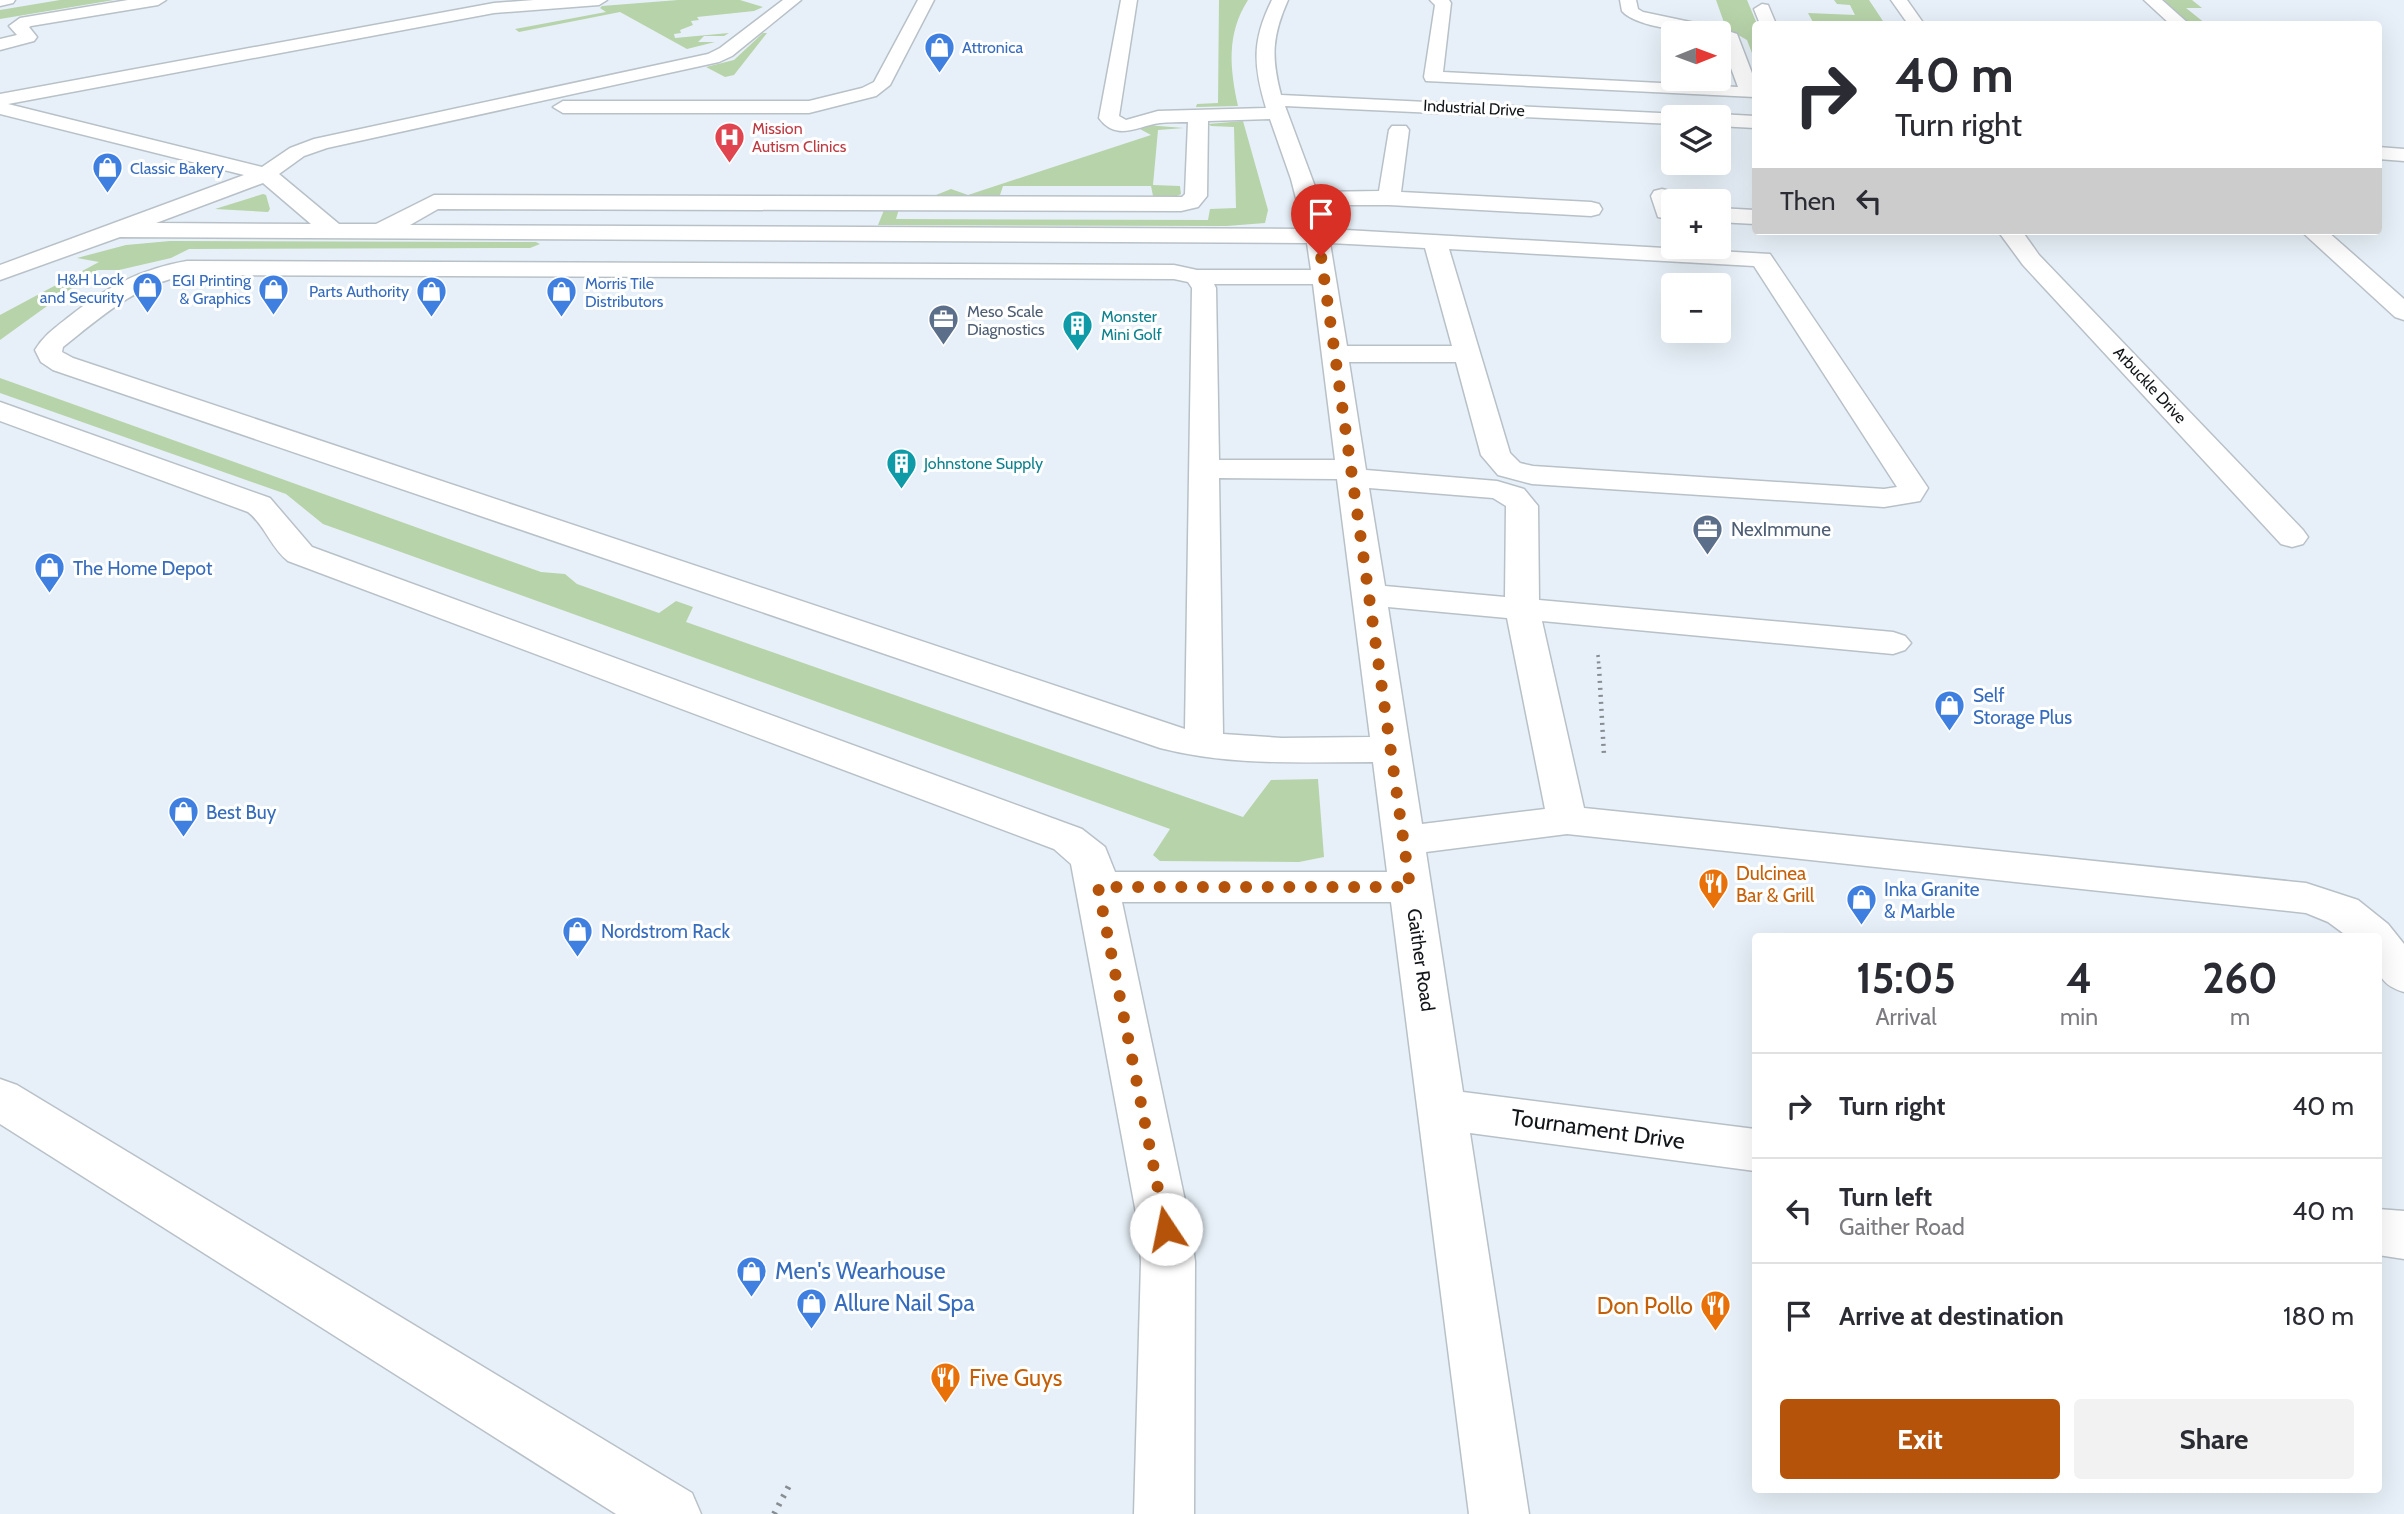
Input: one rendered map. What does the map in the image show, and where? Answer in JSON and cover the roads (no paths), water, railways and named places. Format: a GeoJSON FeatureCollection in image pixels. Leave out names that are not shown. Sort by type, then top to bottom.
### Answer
{"type":"FeatureCollection","features":[{"type":"Feature","properties":{"kind":"main road"},"geometry":{"type":"LineString","coordinates":[[0,1],[7,0]]}},
{"type":"Feature","properties":{"kind":"main road"},"geometry":{"type":"LineString","coordinates":[[0,45],[28,37],[18,26],[26,22],[158,0]]}},
{"type":"Feature","properties":{"kind":"main road"},"geometry":{"type":"LineString","coordinates":[[0,100],[520,2],[599,0]]}},
{"type":"Feature","properties":{"kind":"main road"},"geometry":{"type":"LineString","coordinates":[[22,113],[618,0]]}},
{"type":"Feature","properties":{"kind":"main road"},"geometry":{"type":"LineString","coordinates":[[0,273],[266,174],[297,152],[314,145],[723,54],[793,0]]}},
{"type":"Feature","properties":{"kind":"main road"},"geometry":{"type":"LineString","coordinates":[[491,106],[723,99],[813,107],[877,89],[926,0]]}},
{"type":"Feature","properties":{"kind":"main road","name":"Industrial Drive"},"geometry":{"type":"LineString","coordinates":[[1129,0],[1110,120],[1123,127],[1158,117],[1198,116],[1277,106],[1661,118]]}},
{"type":"Feature","properties":{"kind":"main road","name":"Gaither Road"},"geometry":{"type":"LineString","coordinates":[[1280,0],[1269,23],[1265,41],[1265,62],[1313,217],[1324,276],[1499,1514]]}},
{"type":"Feature","properties":{"kind":"main road"},"geometry":{"type":"LineString","coordinates":[[1438,0],[1443,3],[1433,77],[1752,101]]}},
{"type":"Feature","properties":{"kind":"main road"},"geometry":{"type":"LineString","coordinates":[[1628,0],[1630,11],[1638,16],[1661,21]]}},
{"type":"Feature","properties":{"kind":"main road"},"geometry":{"type":"LineString","coordinates":[[1899,0],[1914,21]]}},
{"type":"Feature","properties":{"kind":"main road"},"geometry":{"type":"LineString","coordinates":[[2158,5],[2177,21]]}},
{"type":"Feature","properties":{"kind":"main road"},"geometry":{"type":"LineString","coordinates":[[1701,10],[1704,21]]}},
{"type":"Feature","properties":{"kind":"main road"},"geometry":{"type":"LineString","coordinates":[[1731,39],[1752,98]]}},
{"type":"Feature","properties":{"kind":"main road"},"geometry":{"type":"LineString","coordinates":[[676,66],[699,78]]}},
{"type":"Feature","properties":{"kind":"main road"},"geometry":{"type":"LineString","coordinates":[[30,70],[48,91]]}},
{"type":"Feature","properties":{"kind":"main road"},"geometry":{"type":"LineString","coordinates":[[0,108],[266,174],[333,231]]}},
{"type":"Feature","properties":{"kind":"main road"},"geometry":{"type":"LineString","coordinates":[[381,231],[434,202],[1171,205],[1189,202],[1196,196],[1198,116]]}},
{"type":"Feature","properties":{"kind":"main road"},"geometry":{"type":"LineString","coordinates":[[1731,121],[1752,122]]}},
{"type":"Feature","properties":{"kind":"main road"},"geometry":{"type":"LineString","coordinates":[[1389,198],[1399,130]]}},
{"type":"Feature","properties":{"kind":"main road"},"geometry":{"type":"LineString","coordinates":[[2382,153],[2404,155]]}},
{"type":"Feature","properties":{"kind":"main road"},"geometry":{"type":"LineString","coordinates":[[117,230],[855,234],[1313,217],[1389,198],[1591,209]]}},
{"type":"Feature","properties":{"kind":"main road"},"geometry":{"type":"LineString","coordinates":[[855,234],[869,204]]}},
{"type":"Feature","properties":{"kind":"main road"},"geometry":{"type":"LineString","coordinates":[[1731,216],[1752,217]]}},
{"type":"Feature","properties":{"kind":"main road"},"geometry":{"type":"LineString","coordinates":[[1313,217],[1435,241],[1762,259],[1913,488],[1909,494],[1884,498],[1519,473],[1509,468],[1496,455],[1435,241]]}},
{"type":"Feature","properties":{"kind":"main road"},"geometry":{"type":"LineString","coordinates":[[542,269],[572,232]]}},
{"type":"Feature","properties":{"kind":"main road"},"geometry":{"type":"LineString","coordinates":[[801,270],[819,233]]}},
{"type":"Feature","properties":{"kind":"main road","name":"Arbuckle Drive"},"geometry":{"type":"LineString","coordinates":[[2013,235],[2031,260],[2292,537]]}},
{"type":"Feature","properties":{"kind":"main road"},"geometry":{"type":"LineString","coordinates":[[2317,235],[2404,312]]}},
{"type":"Feature","properties":{"kind":"main road"},"geometry":{"type":"LineString","coordinates":[[1324,276],[1197,276],[1174,272],[177,269],[127,285],[53,342],[48,350],[50,356],[63,365],[1173,739],[1239,750],[1391,749]]}},
{"type":"Feature","properties":{"kind":"main road"},"geometry":{"type":"LineString","coordinates":[[1197,276],[1203,288],[1204,746]]}},
{"type":"Feature","properties":{"kind":"main road"},"geometry":{"type":"LineString","coordinates":[[1335,354],[1467,354]]}},
{"type":"Feature","properties":{"kind":"main road"},"geometry":{"type":"LineString","coordinates":[[0,411],[259,505],[268,511],[293,550],[300,554],[1068,839],[1090,858],[1166,1229],[1168,1262],[1164,1514]]}},
{"type":"Feature","properties":{"kind":"main road"},"geometry":{"type":"LineString","coordinates":[[1204,469],[1351,473],[1493,489],[1519,500],[1522,506],[1521,609],[1567,820]]}},
{"type":"Feature","properties":{"kind":"main road"},"geometry":{"type":"LineString","coordinates":[[1369,595],[1893,643]]}},
{"type":"Feature","properties":{"kind":"main road"},"geometry":{"type":"LineString","coordinates":[[1405,841],[1567,820],[2306,898],[2339,908],[2353,916],[2370,933]]}},
{"type":"Feature","properties":{"kind":"main road"},"geometry":{"type":"LineString","coordinates":[[1098,887],[1410,887]]}},
{"type":"Feature","properties":{"kind":"main road"},"geometry":{"type":"LineString","coordinates":[[2382,948],[2404,975]]}},
{"type":"Feature","properties":{"kind":"main road"},"geometry":{"type":"LineString","coordinates":[[0,1099],[671,1514]]}},
{"type":"Feature","properties":{"kind":"main road","name":"Tournament Drive"},"geometry":{"type":"LineString","coordinates":[[1441,1109],[1752,1150]]}},
{"type":"Feature","properties":{"kind":"main road"},"geometry":{"type":"LineString","coordinates":[[2382,1232],[2404,1235]]}},
{"type":"Feature","properties":{"kind":"place","name":"Attronica"},"geometry":{"type":"Point","coordinates":[939,74]}},
{"type":"Feature","properties":{"kind":"place","name":"Mission Autism Clinics"},"geometry":{"type":"Point","coordinates":[729,164]}},
{"type":"Feature","properties":{"kind":"place","name":"Classic Bakery"},"geometry":{"type":"Point","coordinates":[107,195]}},
{"type":"Feature","properties":{"kind":"place","name":"H&H Lock and Security"},"geometry":{"type":"Point","coordinates":[147,315]}},
{"type":"Feature","properties":{"kind":"place","name":"EGI Printing & Graphics"},"geometry":{"type":"Point","coordinates":[274,316]}},
{"type":"Feature","properties":{"kind":"place","name":"Parts Authority"},"geometry":{"type":"Point","coordinates":[432,318]}},
{"type":"Feature","properties":{"kind":"place","name":"Morris Tile Distributors"},"geometry":{"type":"Point","coordinates":[562,319]}},
{"type":"Feature","properties":{"kind":"place","name":"Meso Scale Diagnostics"},"geometry":{"type":"Point","coordinates":[944,347]}},
{"type":"Feature","properties":{"kind":"place","name":"Monster Mini Golf"},"geometry":{"type":"Point","coordinates":[1078,352]}},
{"type":"Feature","properties":{"kind":"place","name":"Johnstone Supply"},"geometry":{"type":"Point","coordinates":[901,490]}},
{"type":"Feature","properties":{"kind":"place","name":"NexImmune"},"geometry":{"type":"Point","coordinates":[1708,556]}},
{"type":"Feature","properties":{"kind":"place","name":"The Home Depot"},"geometry":{"type":"Point","coordinates":[50,595]}},
{"type":"Feature","properties":{"kind":"place","name":"Self Storage Plus"},"geometry":{"type":"Point","coordinates":[1950,733]}},
{"type":"Feature","properties":{"kind":"place","name":"Best Buy"},"geometry":{"type":"Point","coordinates":[183,839]}},
{"type":"Feature","properties":{"kind":"place","name":"Dulcinea Bar & Grill"},"geometry":{"type":"Point","coordinates":[1713,911]}},
{"type":"Feature","properties":{"kind":"place","name":"Inka Granite & Marble"},"geometry":{"type":"Point","coordinates":[1861,927]}},
{"type":"Feature","properties":{"kind":"place","name":"Nordstrom Rack"},"geometry":{"type":"Point","coordinates":[578,958]}},
{"type":"Feature","properties":{"kind":"place","name":"Men's Wearhouse"},"geometry":{"type":"Point","coordinates":[752,1298]}},
{"type":"Feature","properties":{"kind":"place","name":"Allure Nail Spa"},"geometry":{"type":"Point","coordinates":[811,1330]}},
{"type":"Feature","properties":{"kind":"place","name":"Don Pollo"},"geometry":{"type":"Point","coordinates":[1716,1333]}},
{"type":"Feature","properties":{"kind":"place","name":"Five Guys"},"geometry":{"type":"Point","coordinates":[946,1405]}}]}
